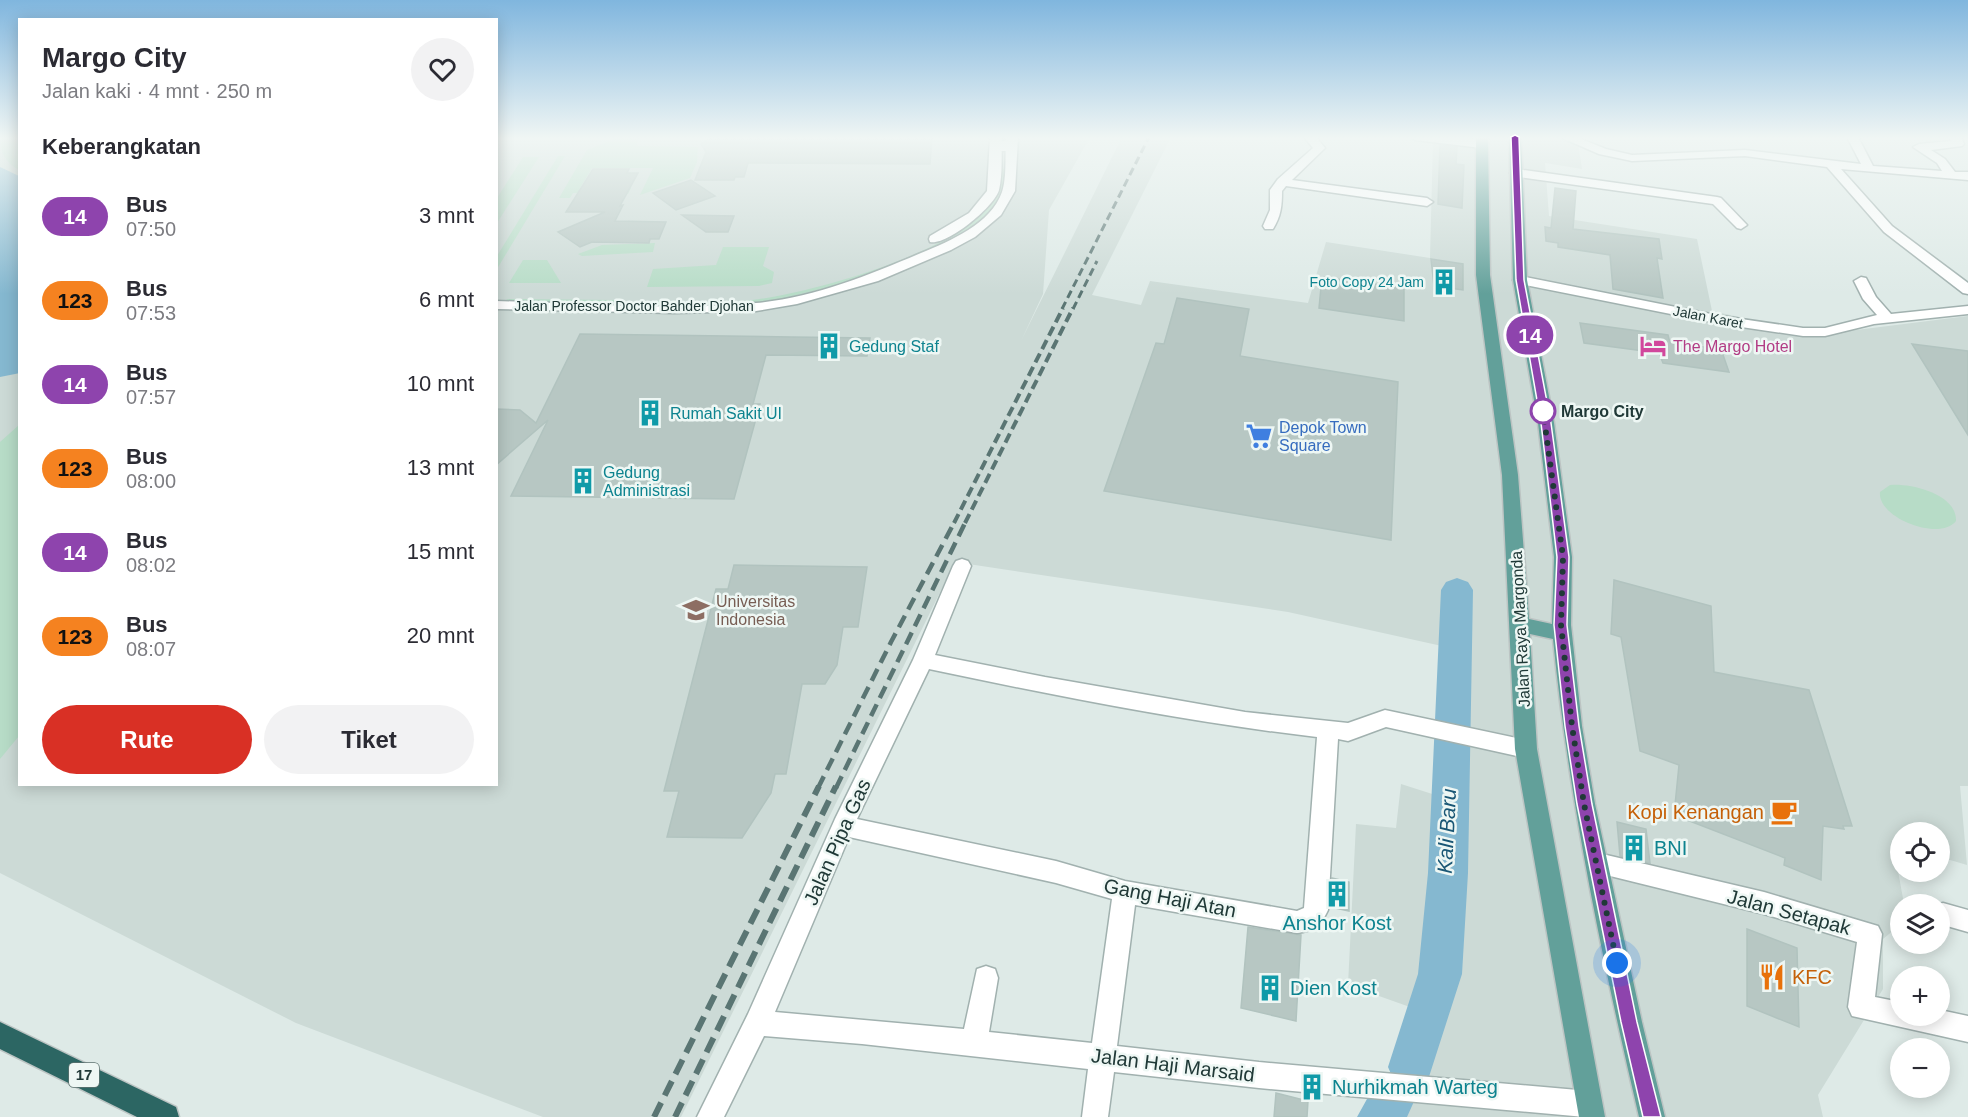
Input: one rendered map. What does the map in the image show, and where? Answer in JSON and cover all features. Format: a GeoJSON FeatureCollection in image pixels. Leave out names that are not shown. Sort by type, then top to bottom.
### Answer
{"type":"FeatureCollection","features":[{"type":"Feature","properties":{"kind":"highway","name":"17"},"geometry":{"type":"LineString","coordinates":[[0,1035],[166,1117]]}},
{"type":"Feature","properties":{"kind":"main road","name":"Jalan Raya Margonda"},"geometry":{"type":"LineString","coordinates":[[1482,189],[1483,275],[1510,475],[1526,749],[1591,1111]]}},
{"type":"Feature","properties":{"kind":"main road"},"geometry":{"type":"LineString","coordinates":[[1517,189],[1520,280],[1546,423],[1563,557],[1562,633],[1581,787],[1629,1022],[1652,1117]]}},
{"type":"Feature","properties":{"kind":"main road"},"geometry":{"type":"LineString","coordinates":[[1520,625],[1562,633]]}},
{"type":"Feature","properties":{"kind":"street"},"geometry":{"type":"LineString","coordinates":[[498,295],[637,298],[754,297],[807,286],[923,246],[956,227],[981,208],[993,189]]}},
{"type":"Feature","properties":{"kind":"street","name":"Jalan Professor Doctor Bahder Djohan"},"geometry":{"type":"LineString","coordinates":[[498,305],[664,309],[756,307],[792,300],[846,286],[925,257],[981,226],[997,212],[1006,198],[1007,189]]}},
{"type":"Feature","properties":{"kind":"street"},"geometry":{"type":"LineString","coordinates":[[1269,226],[1276,210],[1277,189]]}},
{"type":"Feature","properties":{"kind":"street"},"geometry":{"type":"LineString","coordinates":[[1334,189],[1427,202]]}},
{"type":"Feature","properties":{"kind":"street"},"geometry":{"type":"LineString","coordinates":[[1632,189],[1717,201],[1741,225]]}},
{"type":"Feature","properties":{"kind":"street"},"geometry":{"type":"LineString","coordinates":[[1852,189],[1888,229],[1968,290]]}},
{"type":"Feature","properties":{"kind":"street","name":"Jalan Karet"},"geometry":{"type":"LineString","coordinates":[[1520,280],[1721,320],[1790,331],[1826,332],[1888,319],[1968,310]]}},
{"type":"Feature","properties":{"kind":"street"},"geometry":{"type":"LineString","coordinates":[[1861,281],[1870,300],[1888,319]]}},
{"type":"Feature","properties":{"kind":"street","name":"Jalan Pipa Gas"},"geometry":{"type":"LineString","coordinates":[[710,1117],[757,1023],[843,826],[923,660],[962,566]]}},
{"type":"Feature","properties":{"kind":"street"},"geometry":{"type":"LineString","coordinates":[[923,660],[1150,703],[1329,730],[1356,730],[1385,718],[1458,732],[1526,749]]}},
{"type":"Feature","properties":{"kind":"street","name":"Gang Haji Atan"},"geometry":{"type":"LineString","coordinates":[[843,826],[1056,872],[1125,892],[1297,922],[1307,921],[1313,917],[1317,898],[1329,730]]}},
{"type":"Feature","properties":{"kind":"street","name":"Jalan Setapak"},"geometry":{"type":"LineString","coordinates":[[1598,862],[1764,903],[1870,934],[1861,1006],[1890,1012]]}},
{"type":"Feature","properties":{"kind":"street"},"geometry":{"type":"LineString","coordinates":[[1095,1117],[1101,1056],[1125,892]]}},
{"type":"Feature","properties":{"kind":"street"},"geometry":{"type":"LineString","coordinates":[[1950,916],[1968,921]]}},
{"type":"Feature","properties":{"kind":"street"},"geometry":{"type":"LineString","coordinates":[[974,1044],[986,978]]}},
{"type":"Feature","properties":{"kind":"street","name":"Jalan Haji Marsaid"},"geometry":{"type":"LineString","coordinates":[[757,1023],[862,1031],[1259,1075],[1389,1086],[1591,1111]]}},
{"type":"Feature","properties":{"kind":"street"},"geometry":{"type":"LineString","coordinates":[[1950,1025],[1968,1029]]}},
{"type":"Feature","properties":{"kind":"shaded area"},"geometry":{"type":"Polygon","coordinates":[[[0,189],[18,189],[18,786],[498,786],[498,189],[1061,189],[1049,210],[1043,294],[1021,341],[1096,189],[1145,189],[1092,295],[1141,305],[1150,281],[1308,303],[1326,242],[1430,258],[1432,189],[1547,189],[1549,216],[1697,239],[1712,311],[1775,325],[1840,332],[1968,316],[1968,786],[1960,786],[1967,865],[1950,860],[1950,822],[1890,822],[1890,882],[1900,882],[1902,894],[1890,894],[1890,933],[1883,939],[1883,989],[1818,1095],[1823,1117],[1373,1117],[1424,1012],[1348,985],[1356,824],[1396,828],[1401,784],[1451,800],[1460,650],[1288,612],[955,562],[681,1117],[543,1117],[296,1023],[0,873],[0,189]]]}},
{"type":"Feature","properties":{"kind":"green space"},"geometry":{"type":"Polygon","coordinates":[[[503,189],[519,189],[498,221],[498,196],[503,189]]]}},
{"type":"Feature","properties":{"kind":"green space"},"geometry":{"type":"Polygon","coordinates":[[[538,189],[545,189],[498,267],[498,254],[538,189]]]}},
{"type":"Feature","properties":{"kind":"green space"},"geometry":{"type":"Polygon","coordinates":[[[564,189],[630,189],[628,194],[573,193],[570,198],[559,198],[564,189]]]}},
{"type":"Feature","properties":{"kind":"green space"},"geometry":{"type":"Polygon","coordinates":[[[643,189],[657,189],[640,195],[643,189]]]}},
{"type":"Feature","properties":{"kind":"green space"},"geometry":{"type":"Polygon","coordinates":[[[996,189],[1003,189],[1002,198],[984,219],[931,251],[846,283],[768,302],[724,306],[646,304],[651,301],[714,303],[752,300],[810,289],[844,279],[880,268],[947,238],[973,221],[993,199],[996,189]]]}},
{"type":"Feature","properties":{"kind":"green space"},"geometry":{"type":"Polygon","coordinates":[[[655,243],[653,252],[582,256],[578,254],[602,245],[655,243]]]}},
{"type":"Feature","properties":{"kind":"green space"},"geometry":{"type":"Polygon","coordinates":[[[723,247],[769,247],[763,266],[774,272],[772,283],[759,286],[647,287],[653,269],[716,265],[723,247]]]}},
{"type":"Feature","properties":{"kind":"green space"},"geometry":{"type":"Polygon","coordinates":[[[523,260],[547,260],[561,283],[509,283],[523,260]]]}},
{"type":"Feature","properties":{"kind":"green space"},"geometry":{"type":"Polygon","coordinates":[[[508,299],[614,300],[622,302],[502,302],[508,299]]]}},
{"type":"Feature","properties":{"kind":"green space"},"geometry":{"type":"Polygon","coordinates":[[[18,426],[18,737],[0,759],[0,442],[18,426]]]}},
{"type":"Feature","properties":{"kind":"green space"},"geometry":{"type":"Polygon","coordinates":[[[1890,485],[1920,488],[1941,497],[1954,512],[1956,521],[1948,527],[1937,529],[1924,528],[1899,518],[1882,502],[1880,492],[1890,485]]]}},
{"type":"Feature","properties":{"kind":"water"},"geometry":{"type":"Polygon","coordinates":[[[0,189],[18,189],[18,373],[0,377],[0,189]]]}},
{"type":"Feature","properties":{"kind":"building"},"geometry":{"type":"Polygon","coordinates":[[[580,189],[629,189],[615,221],[666,222],[659,239],[650,239],[649,243],[592,242],[580,247],[558,232],[605,212],[566,212],[580,189]]]}},
{"type":"Feature","properties":{"kind":"building"},"geometry":{"type":"Polygon","coordinates":[[[664,189],[705,189],[715,196],[676,210],[653,193],[664,189]]]}},
{"type":"Feature","properties":{"kind":"building"},"geometry":{"type":"Polygon","coordinates":[[[1439,189],[1463,189],[1462,208],[1438,204],[1439,189]]]}},
{"type":"Feature","properties":{"kind":"building"},"geometry":{"type":"Polygon","coordinates":[[[1555,189],[1563,189],[1576,191],[1573,229],[1659,239],[1662,259],[1657,258],[1663,298],[1613,289],[1610,255],[1558,247],[1558,243],[1546,241],[1545,227],[1551,228],[1555,189]]]}},
{"type":"Feature","properties":{"kind":"building"},"geometry":{"type":"Polygon","coordinates":[[[682,215],[734,216],[728,232],[706,232],[682,215]]]}},
{"type":"Feature","properties":{"kind":"building"},"geometry":{"type":"Polygon","coordinates":[[[1431,259],[1463,264],[1463,290],[1434,286],[1431,259]]]}},
{"type":"Feature","properties":{"kind":"building"},"geometry":{"type":"Polygon","coordinates":[[[1322,277],[1404,288],[1404,321],[1319,308],[1322,277]]]}},
{"type":"Feature","properties":{"kind":"building","name":"Depok Town Square"},"geometry":{"type":"Polygon","coordinates":[[[1177,298],[1249,309],[1240,356],[1398,382],[1391,540],[1104,491],[1156,343],[1164,344],[1177,298]]]}},
{"type":"Feature","properties":{"kind":"building","name":"The Margo Hotel"},"geometry":{"type":"Polygon","coordinates":[[[1580,323],[1668,335],[1670,343],[1721,349],[1729,372],[1663,363],[1659,353],[1584,343],[1580,323]]]}},
{"type":"Feature","properties":{"kind":"building","name":"Rumah Sakit UI"},"geometry":{"type":"Polygon","coordinates":[[[580,334],[870,338],[867,356],[766,355],[753,404],[760,404],[734,499],[511,496],[548,420],[498,463],[498,409],[520,410],[536,423],[580,334]]]}},
{"type":"Feature","properties":{"kind":"building"},"geometry":{"type":"Polygon","coordinates":[[[1912,344],[1968,351],[1968,435],[1912,344]]]}},
{"type":"Feature","properties":{"kind":"building"},"geometry":{"type":"Polygon","coordinates":[[[734,565],[867,567],[858,627],[843,627],[837,665],[825,684],[802,684],[786,774],[775,774],[771,793],[742,838],[667,837],[679,791],[664,791],[716,589],[728,589],[734,565]]]}},
{"type":"Feature","properties":{"kind":"building"},"geometry":{"type":"Polygon","coordinates":[[[1614,580],[1711,606],[1714,672],[1809,690],[1852,826],[1843,826],[1844,829],[1823,826],[1821,880],[1784,865],[1785,858],[1674,815],[1679,765],[1640,751],[1621,637],[1611,634],[1614,580]]]}},
{"type":"Feature","properties":{"kind":"building","name":"BNI"},"geometry":{"type":"Polygon","coordinates":[[[1617,822],[1646,829],[1650,863],[1620,856],[1617,822]]]}},
{"type":"Feature","properties":{"kind":"building","name":"Anshor Kost"},"geometry":{"type":"Polygon","coordinates":[[[1332,878],[1349,882],[1349,911],[1330,907],[1332,878]]]}},
{"type":"Feature","properties":{"kind":"building","name":"Dien Kost"},"geometry":{"type":"Polygon","coordinates":[[[1248,927],[1301,935],[1296,1021],[1241,1008],[1248,927]]]}},
{"type":"Feature","properties":{"kind":"building","name":"KFC"},"geometry":{"type":"Polygon","coordinates":[[[1747,929],[1797,948],[1799,1027],[1747,1006],[1747,929]]]}},
{"type":"Feature","properties":{"kind":"building"},"geometry":{"type":"Polygon","coordinates":[[[1276,1093],[1308,1101],[1307,1117],[1274,1117],[1276,1093]]]}},
{"type":"Feature","properties":{"kind":"waterway","name":"Kali Baru"},"geometry":{"type":"LineString","coordinates":[[1411,1067],[1440,974],[1448,873],[1457,590]]}},
{"type":"Feature","properties":{"kind":"waterway","name":"Kali Baru"},"geometry":{"type":"LineString","coordinates":[[1381,1117],[1393,1097]]}},
{"type":"Feature","properties":{"kind":"railway"},"geometry":{"type":"LineString","coordinates":[[1062,309],[1123,189]]}},
{"type":"Feature","properties":{"kind":"railway"},"geometry":{"type":"LineString","coordinates":[[1073,309],[1097,261]]}},
{"type":"Feature","properties":{"kind":"railway"},"geometry":{"type":"LineString","coordinates":[[954,523],[1063,308]]}},
{"type":"Feature","properties":{"kind":"railway"},"geometry":{"type":"LineString","coordinates":[[966,521],[1073,308]]}},
{"type":"Feature","properties":{"kind":"railway"},"geometry":{"type":"LineString","coordinates":[[819,786],[955,521]]}},
{"type":"Feature","properties":{"kind":"railway"},"geometry":{"type":"LineString","coordinates":[[836,788],[966,521]]}},
{"type":"Feature","properties":{"kind":"railway"},"geometry":{"type":"LineString","coordinates":[[654,1117],[819,786]]}},
{"type":"Feature","properties":{"kind":"railway"},"geometry":{"type":"LineString","coordinates":[[675,1117],[836,786]]}},
{"type":"Feature","properties":{"kind":"bus line","name":"14"},"geometry":{"type":"LineString","coordinates":[[1517,189],[1520,280],[1546,423],[1563,557],[1560,613],[1572,726],[1584,804],[1598,862],[1629,1022],[1652,1117]]}},
{"type":"Feature","properties":{"kind":"place","name":"Foto Copy 24 Jam"},"geometry":{"type":"Point","coordinates":[1444,282]}},
{"type":"Feature","properties":{"kind":"place","name":"Gedung Staf"},"geometry":{"type":"Point","coordinates":[829,346]}},
{"type":"Feature","properties":{"kind":"place","name":"The Margo Hotel"},"geometry":{"type":"Point","coordinates":[1653,346]}},
{"type":"Feature","properties":{"kind":"place","name":"Margo City"},"geometry":{"type":"Point","coordinates":[1543,411]}},
{"type":"Feature","properties":{"kind":"place","name":"Rumah Sakit UI"},"geometry":{"type":"Point","coordinates":[650,413]}},
{"type":"Feature","properties":{"kind":"place","name":"Depok Town Square"},"geometry":{"type":"Point","coordinates":[1259,436]}},
{"type":"Feature","properties":{"kind":"place","name":"Gedung Administrasi"},"geometry":{"type":"Point","coordinates":[583,481]}},
{"type":"Feature","properties":{"kind":"place","name":"Universitas Indonesia"},"geometry":{"type":"Point","coordinates":[696,610]}},
{"type":"Feature","properties":{"kind":"place","name":"Kopi Kenangan"},"geometry":{"type":"Point","coordinates":[1784,812]}},
{"type":"Feature","properties":{"kind":"place","name":"BNI"},"geometry":{"type":"Point","coordinates":[1634,848]}},
{"type":"Feature","properties":{"kind":"place","name":"Anshor Kost"},"geometry":{"type":"Point","coordinates":[1337,894]}},
{"type":"Feature","properties":{"kind":"place","name":"KFC"},"geometry":{"type":"Point","coordinates":[1772,977]}},
{"type":"Feature","properties":{"kind":"place","name":"Dien Kost"},"geometry":{"type":"Point","coordinates":[1270,988]}},
{"type":"Feature","properties":{"kind":"place","name":"Nurhikmah Warteg"},"geometry":{"type":"Point","coordinates":[1312,1087]}},
{"type":"Feature","properties":{"kind":"route"},"geometry":{"type":"LineString","coordinates":[[1543,411],[1563,557],[1560,613],[1572,726],[1584,804],[1598,862],[1617,963]]}}]}
